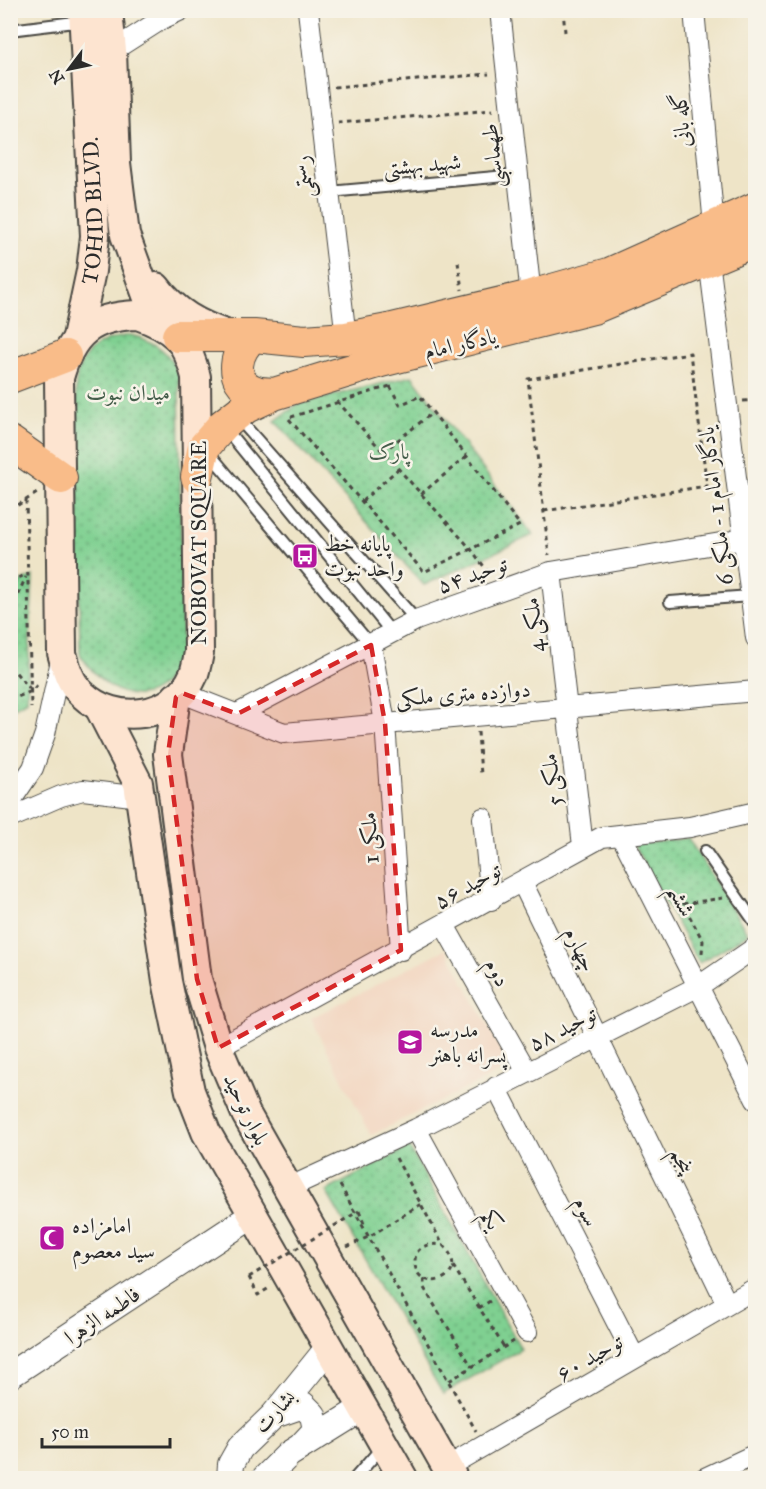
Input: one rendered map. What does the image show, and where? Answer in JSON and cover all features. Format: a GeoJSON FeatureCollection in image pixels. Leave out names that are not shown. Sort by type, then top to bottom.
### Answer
{"type":"FeatureCollection","features":[{"type":"Feature","properties":{"kind":"main road","name":"TOHID BLVD."},"geometry":{"type":"LineString","coordinates":[[87,13],[112,51],[116,163],[129,251],[149,301],[171,331]]}},
{"type":"Feature","properties":{"kind":"main road","name":"TOHID BLVD."},"geometry":{"type":"LineString","coordinates":[[71,347],[92,271],[95,236],[87,13]]}},
{"type":"Feature","properties":{"kind":"main road","name":"یادگار امام"},"geometry":{"type":"LineString","coordinates":[[171,331],[304,340],[346,338],[531,297],[609,274],[756,208]]}},
{"type":"Feature","properties":{"kind":"main road"},"geometry":{"type":"LineString","coordinates":[[122,213],[142,266],[164,297],[192,320],[242,336],[248,341],[238,354],[238,374],[248,388],[256,392],[274,394]]}},
{"type":"Feature","properties":{"kind":"main road","name":"یادگار امام"},"geometry":{"type":"LineString","coordinates":[[215,441],[246,407],[317,378],[593,308],[756,240]]}},
{"type":"Feature","properties":{"kind":"main road"},"geometry":{"type":"LineString","coordinates":[[10,377],[71,347],[95,323],[116,315],[138,315],[171,331]]}},
{"type":"Feature","properties":{"kind":"main road","name":"NOBOVAT SQUARE"},"geometry":{"type":"LineString","coordinates":[[171,331],[190,355],[215,441],[199,652],[194,674],[179,695]]}},
{"type":"Feature","properties":{"kind":"main road"},"geometry":{"type":"LineString","coordinates":[[71,347],[59,378],[62,653],[68,675],[81,693],[99,707],[120,714],[143,714],[164,707],[179,695]]}},
{"type":"Feature","properties":{"kind":"main road"},"geometry":{"type":"LineString","coordinates":[[10,442],[61,478]]}},
{"type":"Feature","properties":{"kind":"main road","name":"بلوار توحید"},"geometry":{"type":"LineString","coordinates":[[179,695],[168,754],[197,979],[218,1048],[246,1114],[450,1473]]}},
{"type":"Feature","properties":{"kind":"main road","name":"بلوار توحید"},"geometry":{"type":"LineString","coordinates":[[99,707],[139,790],[166,981],[190,1091],[206,1132],[403,1479]]}},
{"type":"Feature","properties":{"kind":"main road"},"geometry":{"type":"LineString","coordinates":[[139,790],[137,756],[152,747],[161,748],[168,754]]}},
{"type":"Feature","properties":{"kind":"street"},"geometry":{"type":"LineString","coordinates":[[112,51],[180,10]]}},
{"type":"Feature","properties":{"kind":"street","name":"رستمی"},"geometry":{"type":"LineString","coordinates":[[308,10],[346,338]]}},
{"type":"Feature","properties":{"kind":"street","name":"طهماسبی"},"geometry":{"type":"LineString","coordinates":[[500,10],[531,297]]}},
{"type":"Feature","properties":{"kind":"street","name":"گله بانی"},"geometry":{"type":"LineString","coordinates":[[694,10],[714,226]]}},
{"type":"Feature","properties":{"kind":"street","name":"یادگار امام 1 - ملکی 6"},"geometry":{"type":"LineString","coordinates":[[709,261],[756,638]]}},
{"type":"Feature","properties":{"kind":"street","name":"توحید ۵۴"},"geometry":{"type":"LineString","coordinates":[[237,714],[416,620],[551,572],[744,539]]}},
{"type":"Feature","properties":{"kind":"street","name":"ملکی 4"},"geometry":{"type":"LineString","coordinates":[[551,572],[567,709]]}},
{"type":"Feature","properties":{"kind":"street","name":"ملکی 1"},"geometry":{"type":"LineString","coordinates":[[370,645],[385,723],[401,950]]}},
{"type":"Feature","properties":{"kind":"street"},"geometry":{"type":"LineString","coordinates":[[10,802],[33,768],[45,734],[62,653]]}},
{"type":"Feature","properties":{"kind":"street","name":"دوازده متری ملکی"},"geometry":{"type":"LineString","coordinates":[[179,695],[237,714],[284,733],[756,691]]}},
{"type":"Feature","properties":{"kind":"street","name":"ملکی 5"},"geometry":{"type":"LineString","coordinates":[[567,709],[583,846]]}},
{"type":"Feature","properties":{"kind":"street"},"geometry":{"type":"LineString","coordinates":[[10,818],[61,795],[82,790],[139,790]]}},
{"type":"Feature","properties":{"kind":"street","name":"توحید ۵۶"},"geometry":{"type":"LineString","coordinates":[[218,1048],[401,950],[602,837],[690,827],[756,812]]}},
{"type":"Feature","properties":{"kind":"street"},"geometry":{"type":"LineString","coordinates":[[483,818],[491,900]]}},
{"type":"Feature","properties":{"kind":"street","name":"ششم"},"geometry":{"type":"LineString","coordinates":[[621,835],[756,1100]]}},
{"type":"Feature","properties":{"kind":"street","name":"چهارم"},"geometry":{"type":"LineString","coordinates":[[522,882],[596,1036]]}},
{"type":"Feature","properties":{"kind":"street","name":"دوم"},"geometry":{"type":"LineString","coordinates":[[444,926],[527,1072]]}},
{"type":"Feature","properties":{"kind":"street","name":"توحید ۵۸"},"geometry":{"type":"LineString","coordinates":[[288,1188],[416,1129],[596,1036],[699,986],[756,947]]}},
{"type":"Feature","properties":{"kind":"street","name":"پنجم"},"geometry":{"type":"LineString","coordinates":[[596,1036],[727,1304]]}},
{"type":"Feature","properties":{"kind":"street","name":"سوم"},"geometry":{"type":"LineString","coordinates":[[496,1087],[635,1358]]}},
{"type":"Feature","properties":{"kind":"street","name":"یکم"},"geometry":{"type":"LineString","coordinates":[[416,1129],[526,1332]]}},
{"type":"Feature","properties":{"kind":"street","name":"فاطمه الزهرا"},"geometry":{"type":"LineString","coordinates":[[10,1376],[253,1215]]}},
{"type":"Feature","properties":{"kind":"street","name":"توحید ۶۰"},"geometry":{"type":"LineString","coordinates":[[450,1473],[484,1445],[756,1288]]}},
{"type":"Feature","properties":{"kind":"street","name":"بشارت"},"geometry":{"type":"LineString","coordinates":[[230,1479],[231,1464],[240,1448],[274,1414],[328,1347]]}},
{"type":"Feature","properties":{"kind":"street"},"geometry":{"type":"LineString","coordinates":[[274,1414],[303,1405],[313,1415],[316,1430],[302,1445]]}},
{"type":"Feature","properties":{"kind":"street","name":"بشارت"},"geometry":{"type":"LineString","coordinates":[[265,1479],[273,1468],[302,1445],[363,1408]]}},
{"type":"Feature","properties":{"kind":"street"},"geometry":{"type":"LineString","coordinates":[[705,1479],[756,1454]]}},
{"type":"Feature","properties":{"kind":"lane"},"geometry":{"type":"LineString","coordinates":[[10,30],[87,13]]}},
{"type":"Feature","properties":{"kind":"lane","name":"شهید بهشتی"},"geometry":{"type":"LineString","coordinates":[[329,192],[518,175]]}},
{"type":"Feature","properties":{"kind":"lane"},"geometry":{"type":"LineString","coordinates":[[215,441],[416,620]]}},
{"type":"Feature","properties":{"kind":"lane"},"geometry":{"type":"LineString","coordinates":[[215,441],[392,633]]}},
{"type":"Feature","properties":{"kind":"lane"},"geometry":{"type":"LineString","coordinates":[[215,441],[370,645]]}},
{"type":"Feature","properties":{"kind":"lane"},"geometry":{"type":"LineString","coordinates":[[670,602],[750,596]]}},
{"type":"Feature","properties":{"kind":"lane"},"geometry":{"type":"LineString","coordinates":[[705,851],[756,924]]}},
{"type":"Feature","properties":{"kind":"lane"},"geometry":{"type":"LineString","coordinates":[[355,1479],[384,1445]]}},
{"type":"Feature","properties":{"kind":"path"},"geometry":{"type":"LineString","coordinates":[[563,10],[565,32]]}},
{"type":"Feature","properties":{"kind":"path"},"geometry":{"type":"LineString","coordinates":[[317,88],[507,72]]}},
{"type":"Feature","properties":{"kind":"path"},"geometry":{"type":"LineString","coordinates":[[321,124],[511,109]]}},
{"type":"Feature","properties":{"kind":"path"},"geometry":{"type":"LineString","coordinates":[[544,511],[707,486],[690,353],[528,379],[551,572]]}},
{"type":"Feature","properties":{"kind":"path"},"geometry":{"type":"LineString","coordinates":[[317,378],[471,549],[501,590]]}},
{"type":"Feature","properties":{"kind":"path"},"geometry":{"type":"LineString","coordinates":[[390,386],[400,405],[420,396],[519,525],[424,572],[288,418],[338,402],[390,386]]}},
{"type":"Feature","properties":{"kind":"path"},"geometry":{"type":"LineString","coordinates":[[383,452],[432,413]]}},
{"type":"Feature","properties":{"kind":"path"},"geometry":{"type":"LineString","coordinates":[[421,494],[466,457]]}},
{"type":"Feature","properties":{"kind":"path"},"geometry":{"type":"LineString","coordinates":[[362,501],[398,469]]}},
{"type":"Feature","properties":{"kind":"path"},"geometry":{"type":"LineString","coordinates":[[10,510],[61,478]]}},
{"type":"Feature","properties":{"kind":"path"},"geometry":{"type":"LineString","coordinates":[[26,500],[32,691],[30,718]]}},
{"type":"Feature","properties":{"kind":"path"},"geometry":{"type":"LineString","coordinates":[[10,581],[28,574]]}},
{"type":"Feature","properties":{"kind":"path"},"geometry":{"type":"LineString","coordinates":[[10,611],[28,574]]}},
{"type":"Feature","properties":{"kind":"path"},"geometry":{"type":"LineString","coordinates":[[10,666],[32,691]]}},
{"type":"Feature","properties":{"kind":"path"},"geometry":{"type":"LineString","coordinates":[[10,700],[32,691]]}},
{"type":"Feature","properties":{"kind":"path"},"geometry":{"type":"LineString","coordinates":[[477,716],[481,775]]}},
{"type":"Feature","properties":{"kind":"path"},"geometry":{"type":"LineString","coordinates":[[699,986],[703,941],[683,904],[737,896]]}},
{"type":"Feature","properties":{"kind":"path"},"geometry":{"type":"LineString","coordinates":[[387,1142],[443,1245],[452,1254],[453,1266],[504,1347]]}},
{"type":"Feature","properties":{"kind":"path"},"geometry":{"type":"LineString","coordinates":[[330,1168],[484,1445]]}},
{"type":"Feature","properties":{"kind":"path"},"geometry":{"type":"LineString","coordinates":[[369,1236],[421,1204]]}},
{"type":"Feature","properties":{"kind":"path"},"geometry":{"type":"LineString","coordinates":[[258,1294],[249,1277],[359,1211],[369,1236]]}},
{"type":"Feature","properties":{"kind":"path"},"geometry":{"type":"LineString","coordinates":[[443,1245],[431,1243],[421,1248],[415,1258],[416,1270],[424,1279],[436,1282],[447,1276],[453,1266]]}},
{"type":"Feature","properties":{"kind":"path"},"geometry":{"type":"LineString","coordinates":[[424,1279],[424,1288],[472,1367]]}},
{"type":"Feature","properties":{"kind":"path"},"geometry":{"type":"LineString","coordinates":[[449,1381],[526,1332]]}},
{"type":"Feature","properties":{"kind":"highlighted area"},"geometry":{"type":"Polygon","coordinates":[[[371,645],[385,723],[401,950],[218,1048],[197,979],[168,754],[176,697],[182,693],[237,714],[371,645]]]}},
{"type":"Feature","properties":{"kind":"shaded area","name":"مدرسه پسرانه باهنر"},"geometry":{"type":"Polygon","coordinates":[[[446,949],[510,1067],[371,1135],[311,1018],[446,949]]]}},
{"type":"Feature","properties":{"kind":"green space","name":"میدان نبوت"},"geometry":{"type":"Polygon","coordinates":[[[130,335],[147,340],[161,348],[171,360],[179,376],[182,647],[174,669],[163,684],[151,692],[137,695],[122,692],[107,684],[80,654],[76,384],[81,364],[93,349],[110,340],[130,335]]]}},
{"type":"Feature","properties":{"kind":"green space","name":"پارک"},"geometry":{"type":"Polygon","coordinates":[[[412,376],[533,535],[424,585],[275,421],[298,404],[412,376]]]}},
{"type":"Feature","properties":{"kind":"green space"},"geometry":{"type":"Polygon","coordinates":[[[33,576],[27,700],[11,709],[11,586],[33,576]]]}},
{"type":"Feature","properties":{"kind":"green space"},"geometry":{"type":"Polygon","coordinates":[[[688,838],[748,934],[699,963],[634,845],[688,838]]]}},
{"type":"Feature","properties":{"kind":"green space"},"geometry":{"type":"Polygon","coordinates":[[[409,1147],[521,1349],[443,1394],[326,1191],[409,1147]]]}},
{"type":"Feature","properties":{"kind":"place","name":"پایانه خط واحد نبوت"},"geometry":{"type":"Point","coordinates":[305,556]}},
{"type":"Feature","properties":{"kind":"place","name":"مدرسه پسرانه باهنر"},"geometry":{"type":"Point","coordinates":[410,1042]}},
{"type":"Feature","properties":{"kind":"place","name":"امامزاده سید معصوم"},"geometry":{"type":"Point","coordinates":[52,1238]}}]}
